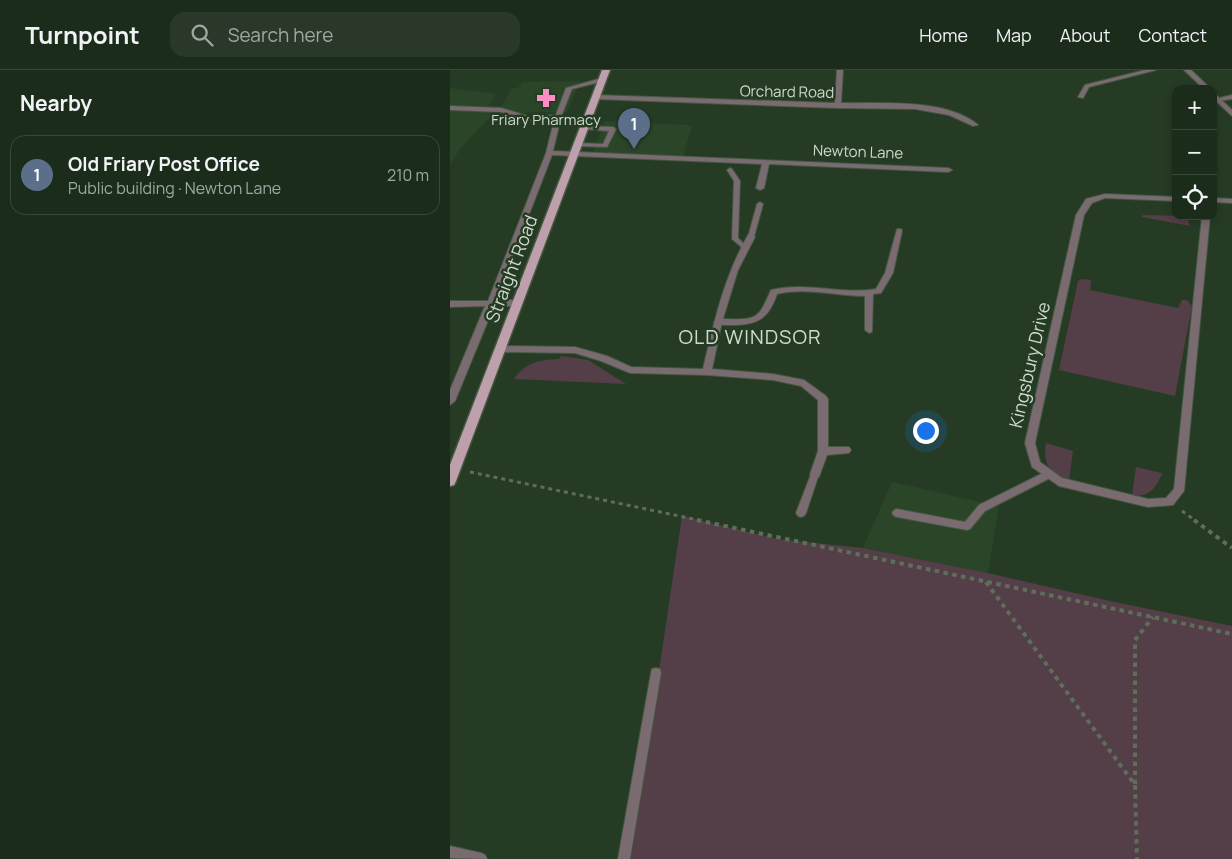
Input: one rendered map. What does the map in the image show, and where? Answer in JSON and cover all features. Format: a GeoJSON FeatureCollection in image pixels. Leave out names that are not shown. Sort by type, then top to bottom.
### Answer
{"type":"FeatureCollection","features":[{"type":"Feature","properties":{"kind":"main road","name":"Straight Road"},"geometry":{"type":"LineString","coordinates":[[450,481],[606,70]]}},
{"type":"Feature","properties":{"kind":"street"},"geometry":{"type":"LineString","coordinates":[[838,106],[840,70]]}},
{"type":"Feature","properties":{"kind":"street"},"geometry":{"type":"LineString","coordinates":[[1081,97],[1087,86],[1153,70]]}},
{"type":"Feature","properties":{"kind":"street"},"geometry":{"type":"LineString","coordinates":[[1187,70],[1204,85]]}},
{"type":"Feature","properties":{"kind":"street"},"geometry":{"type":"LineString","coordinates":[[450,401],[492,303],[549,153],[558,117],[569,88],[602,80]]}},
{"type":"Feature","properties":{"kind":"street","name":"Orchard Road"},"geometry":{"type":"LineString","coordinates":[[595,97],[915,107],[951,113],[975,125]]}},
{"type":"Feature","properties":{"kind":"street"},"geometry":{"type":"LineString","coordinates":[[1217,97],[1232,114]]}},
{"type":"Feature","properties":{"kind":"street","name":"Newton Lane"},"geometry":{"type":"LineString","coordinates":[[549,153],[577,150],[766,162],[948,170]]}},
{"type":"Feature","properties":{"kind":"street"},"geometry":{"type":"LineString","coordinates":[[760,188],[766,162]]}},
{"type":"Feature","properties":{"kind":"street","name":"Kingsbury Drive"},"geometry":{"type":"LineString","coordinates":[[1169,502],[1148,503],[1059,482],[1036,464],[1030,443],[1080,216],[1090,202],[1105,196],[1172,199]]}},
{"type":"Feature","properties":{"kind":"street"},"geometry":{"type":"LineString","coordinates":[[1217,200],[1232,201]]}},
{"type":"Feature","properties":{"kind":"street"},"geometry":{"type":"LineString","coordinates":[[1169,502],[1178,491],[1206,220]]}},
{"type":"Feature","properties":{"kind":"street"},"geometry":{"type":"LineString","coordinates":[[707,372],[718,322],[734,270],[751,237]]}},
{"type":"Feature","properties":{"kind":"street"},"geometry":{"type":"LineString","coordinates":[[450,304],[517,303]]}},
{"type":"Feature","properties":{"kind":"street"},"geometry":{"type":"LineString","coordinates":[[500,349],[575,350],[604,358],[630,370],[707,372],[773,377],[804,383],[823,399],[823,451],[815,474]]}},
{"type":"Feature","properties":{"kind":"street"},"geometry":{"type":"LineString","coordinates":[[823,451],[846,450]]}},
{"type":"Feature","properties":{"kind":"lane"},"geometry":{"type":"LineString","coordinates":[[1217,96],[1232,96]]}},
{"type":"Feature","properties":{"kind":"lane"},"geometry":{"type":"LineString","coordinates":[[450,108],[501,110],[528,118],[558,117]]}},
{"type":"Feature","properties":{"kind":"lane"},"geometry":{"type":"LineString","coordinates":[[577,150],[605,146],[613,129],[584,128]]}},
{"type":"Feature","properties":{"kind":"lane"},"geometry":{"type":"LineString","coordinates":[[730,170],[737,181],[735,239],[745,248]]}},
{"type":"Feature","properties":{"kind":"lane"},"geometry":{"type":"LineString","coordinates":[[751,237],[760,204]]}},
{"type":"Feature","properties":{"kind":"lane"},"geometry":{"type":"LineString","coordinates":[[718,322],[751,322],[763,315],[774,292],[784,289],[869,294],[878,291],[889,273],[900,231]]}},
{"type":"Feature","properties":{"kind":"lane"},"geometry":{"type":"LineString","coordinates":[[869,294],[869,330]]}},
{"type":"Feature","properties":{"kind":"lane"},"geometry":{"type":"LineString","coordinates":[[801,513],[815,474]]}},
{"type":"Feature","properties":{"kind":"lane"},"geometry":{"type":"LineString","coordinates":[[897,513],[967,526],[982,508],[1049,474]]}},
{"type":"Feature","properties":{"kind":"lane"},"geometry":{"type":"LineString","coordinates":[[624,859],[656,673]]}},
{"type":"Feature","properties":{"kind":"lane"},"geometry":{"type":"LineString","coordinates":[[450,852],[481,859]]}},
{"type":"Feature","properties":{"kind":"path"},"geometry":{"type":"LineString","coordinates":[[454,468],[1232,634]]}},
{"type":"Feature","properties":{"kind":"path"},"geometry":{"type":"LineString","coordinates":[[1169,502],[1232,548]]}},
{"type":"Feature","properties":{"kind":"path"},"geometry":{"type":"LineString","coordinates":[[986,582],[1135,785]]}},
{"type":"Feature","properties":{"kind":"path"},"geometry":{"type":"LineString","coordinates":[[1137,859],[1135,640],[1154,617]]}},
{"type":"Feature","properties":{"kind":"shaded area"},"geometry":{"type":"Polygon","coordinates":[[[580,81],[567,112],[514,113],[497,110],[462,146],[450,164],[450,88],[496,94],[489,106],[501,106],[512,88],[518,88],[522,82],[580,81]]]}},
{"type":"Feature","properties":{"kind":"shaded area"},"geometry":{"type":"Polygon","coordinates":[[[605,121],[692,126],[683,156],[593,153],[605,121]]]}},
{"type":"Feature","properties":{"kind":"shaded area"},"geometry":{"type":"Polygon","coordinates":[[[1143,215],[1172,216],[1172,220],[1188,220],[1190,226],[1142,217],[1143,215]]]}},
{"type":"Feature","properties":{"kind":"shaded area"},"geometry":{"type":"Polygon","coordinates":[[[1082,279],[1091,280],[1090,290],[1178,308],[1182,300],[1187,300],[1192,306],[1175,396],[1059,370],[1078,281],[1082,279]]]}},
{"type":"Feature","properties":{"kind":"shaded area"},"geometry":{"type":"Polygon","coordinates":[[[561,356],[588,360],[626,384],[514,379],[528,365],[539,361],[559,359],[561,356]]]}},
{"type":"Feature","properties":{"kind":"shaded area"},"geometry":{"type":"Polygon","coordinates":[[[1046,443],[1073,451],[1069,481],[1057,476],[1049,468],[1045,450],[1046,443]]]}},
{"type":"Feature","properties":{"kind":"shaded area"},"geometry":{"type":"Polygon","coordinates":[[[1136,467],[1162,473],[1155,487],[1147,493],[1138,496],[1132,495],[1136,467]]]}},
{"type":"Feature","properties":{"kind":"shaded area"},"geometry":{"type":"Polygon","coordinates":[[[892,482],[999,506],[988,573],[863,548],[892,482]]]}},
{"type":"Feature","properties":{"kind":"shaded area"},"geometry":{"type":"Polygon","coordinates":[[[682,516],[777,539],[863,548],[988,573],[1232,626],[1232,859],[631,859],[682,516]]]}},
{"type":"Feature","properties":{"kind":"place","name":"Friary Pharmacy"},"geometry":{"type":"Point","coordinates":[546,98]}},
{"type":"Feature","properties":{"kind":"place","name":"Old Friary Post Office"},"geometry":{"type":"Point","coordinates":[634,149]}},
{"type":"Feature","properties":{"kind":"district","name":"OLD WINDSOR"},"geometry":{"type":"Point","coordinates":[750,337]}}]}
